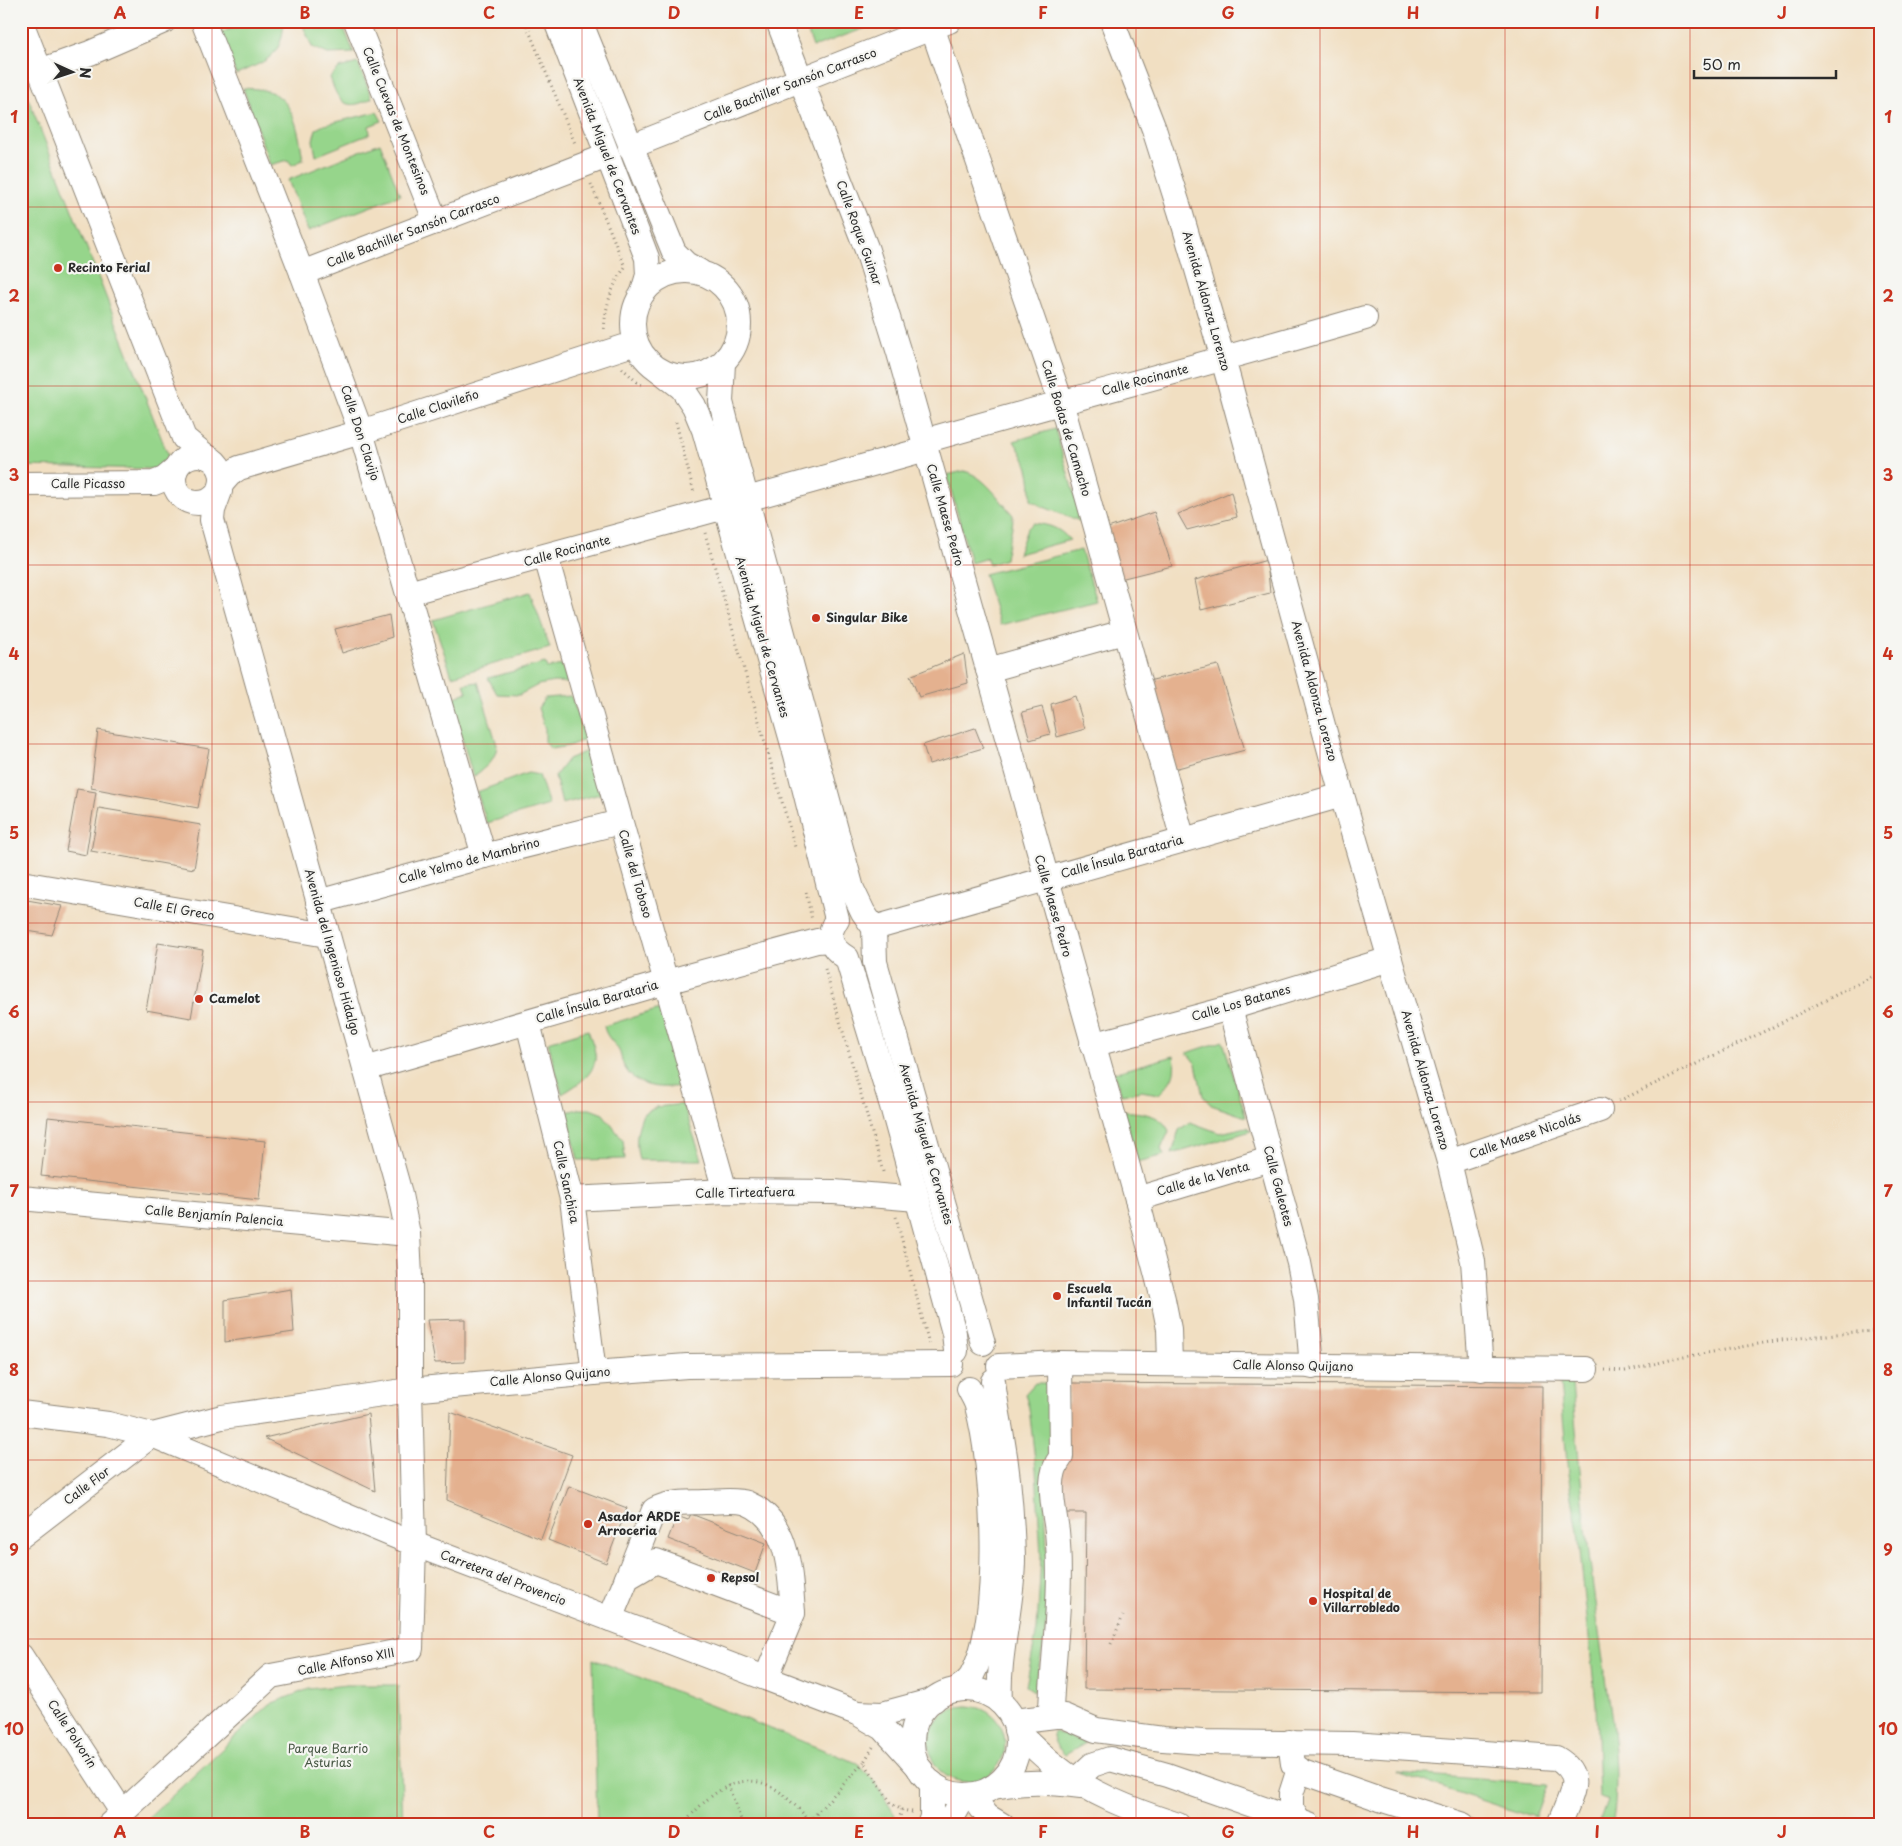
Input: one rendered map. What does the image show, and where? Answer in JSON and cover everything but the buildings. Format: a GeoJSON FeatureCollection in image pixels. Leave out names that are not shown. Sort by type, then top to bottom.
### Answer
{"type":"FeatureCollection","features":[{"type":"Feature","properties":{"kind":"street"},"geometry":{"type":"LineString","coordinates":[[40,71],[90,53],[164,21]]}},
{"type":"Feature","properties":{"kind":"street","name":"Calle Don Clavijo"},"geometry":{"type":"LineString","coordinates":[[204,21],[302,273],[361,432],[484,856]]}},
{"type":"Feature","properties":{"kind":"street","name":"Calle Cuevas de Montesinos"},"geometry":{"type":"LineString","coordinates":[[356,21],[436,222]]}},
{"type":"Feature","properties":{"kind":"street","name":"Avenida Miguel de Cervantes"},"geometry":{"type":"LineString","coordinates":[[556,21],[646,258],[648,275],[643,292]]}},
{"type":"Feature","properties":{"kind":"street","name":"Avenida Miguel de Cervantes"},"geometry":{"type":"LineString","coordinates":[[580,21],[674,252],[686,264],[698,271]]}},
{"type":"Feature","properties":{"kind":"street","name":"Calle Roque Guinar"},"geometry":{"type":"LineString","coordinates":[[778,21],[868,250],[925,445]]}},
{"type":"Feature","properties":{"kind":"street","name":"Avenida Aldonza Lorenzo"},"geometry":{"type":"LineString","coordinates":[[1112,21],[1165,160],[1223,359],[1342,795],[1449,1162],[1473,1261],[1481,1369]]}},
{"type":"Feature","properties":{"kind":"street"},"geometry":{"type":"LineString","coordinates":[[21,22],[184,438],[211,459],[228,467],[227,480],[215,497],[209,501],[187,500]]}},
{"type":"Feature","properties":{"kind":"street","name":"Calle Bachiller Sansón Carrasco"},"geometry":{"type":"LineString","coordinates":[[630,147],[802,80],[937,24]]}},
{"type":"Feature","properties":{"kind":"street","name":"Calle Bodas de Camacho"},"geometry":{"type":"LineString","coordinates":[[937,24],[1061,402],[1183,840]]}},
{"type":"Feature","properties":{"kind":"street","name":"Calle Bachiller Sansón Carrasco"},"geometry":{"type":"LineString","coordinates":[[302,273],[607,156]]}},
{"type":"Feature","properties":{"kind":"street"},"geometry":{"type":"LineString","coordinates":[[679,270],[698,271],[716,278],[729,290],[738,310],[739,334],[734,349],[723,363],[713,370],[692,377],[656,380],[636,343],[633,322],[636,305],[643,292],[664,274],[679,270]]}},
{"type":"Feature","properties":{"kind":"street","name":"Calle Rocinante"},"geometry":{"type":"LineString","coordinates":[[748,499],[1061,402],[1223,359],[1365,318]]}},
{"type":"Feature","properties":{"kind":"street","name":"Calle Clavileño"},"geometry":{"type":"LineString","coordinates":[[227,480],[361,432],[636,343]]}},
{"type":"Feature","properties":{"kind":"street","name":"Avenida Miguel de Cervantes"},"geometry":{"type":"LineString","coordinates":[[723,363],[720,402],[748,499],[852,889],[870,928],[875,962],[983,1343]]}},
{"type":"Feature","properties":{"kind":"street","name":"Avenida Miguel de Cervantes"},"geometry":{"type":"LineString","coordinates":[[656,380],[682,388],[694,406],[704,430],[796,755],[828,933],[837,952],[847,958],[892,1106],[954,1333],[947,1360]]}},
{"type":"Feature","properties":{"kind":"street"},"geometry":{"type":"LineString","coordinates":[[184,438],[174,483],[187,500],[212,520]]}},
{"type":"Feature","properties":{"kind":"street","name":"Calle Maese Pedro"},"geometry":{"type":"LineString","coordinates":[[925,445],[1092,1045],[1137,1198],[1169,1329],[1170,1364]]}},
{"type":"Feature","properties":{"kind":"street"},"geometry":{"type":"LineString","coordinates":[[154,483],[164,479],[193,456],[211,459]]}},
{"type":"Feature","properties":{"kind":"street","name":"Avenida del Ingenioso Hidalgo"},"geometry":{"type":"LineString","coordinates":[[227,480],[213,510],[212,520],[399,1190],[408,1234],[410,1390]]}},
{"type":"Feature","properties":{"kind":"street","name":"Calle Picasso"},"geometry":{"type":"LineString","coordinates":[[21,484],[154,483],[166,491],[187,500]]}},
{"type":"Feature","properties":{"kind":"street","name":"Calle Rocinante"},"geometry":{"type":"LineString","coordinates":[[408,593],[546,557],[725,506]]}},
{"type":"Feature","properties":{"kind":"street","name":"Calle del Toboso"},"geometry":{"type":"LineString","coordinates":[[546,557],[724,1192]]}},
{"type":"Feature","properties":{"kind":"street"},"geometry":{"type":"LineString","coordinates":[[988,670],[1124,632]]}},
{"type":"Feature","properties":{"kind":"street","name":"Calle Ínsula Barataria"},"geometry":{"type":"LineString","coordinates":[[870,928],[1342,795]]}},
{"type":"Feature","properties":{"kind":"street","name":"Calle Yelmo de Mambrino"},"geometry":{"type":"LineString","coordinates":[[318,902],[484,856],[620,822]]}},
{"type":"Feature","properties":{"kind":"street","name":"Calle El Greco"},"geometry":{"type":"LineString","coordinates":[[21,883],[327,935]]}},
{"type":"Feature","properties":{"kind":"street"},"geometry":{"type":"LineString","coordinates":[[828,933],[849,912],[870,928],[867,953],[847,958]]}},
{"type":"Feature","properties":{"kind":"street","name":"Calle Ínsula Barataria"},"geometry":{"type":"LineString","coordinates":[[364,1069],[528,1023],[828,933]]}},
{"type":"Feature","properties":{"kind":"street","name":"Calle Los Batanes"},"geometry":{"type":"LineString","coordinates":[[1092,1045],[1230,1008],[1390,959]]}},
{"type":"Feature","properties":{"kind":"street","name":"Calle Galeotes"},"geometry":{"type":"LineString","coordinates":[[1230,1008],[1299,1263],[1306,1299],[1312,1366]]}},
{"type":"Feature","properties":{"kind":"street","name":"Calle Sanchica"},"geometry":{"type":"LineString","coordinates":[[528,1023],[572,1199],[594,1373]]}},
{"type":"Feature","properties":{"kind":"street","name":"Calle Maese Nicolás"},"geometry":{"type":"LineString","coordinates":[[1449,1162],[1600,1110]]}},
{"type":"Feature","properties":{"kind":"street","name":"Calle de la Venta"},"geometry":{"type":"LineString","coordinates":[[1137,1198],[1270,1160]]}},
{"type":"Feature","properties":{"kind":"street","name":"Calle Tirteafuera"},"geometry":{"type":"LineString","coordinates":[[572,1199],[724,1192],[834,1192],[917,1199]]}},
{"type":"Feature","properties":{"kind":"street","name":"Calle Benjamín Palencia"},"geometry":{"type":"LineString","coordinates":[[21,1198],[408,1234]]}},
{"type":"Feature","properties":{"kind":"street"},"geometry":{"type":"LineString","coordinates":[[996,1373],[983,1389],[969,1389],[962,1386],[956,1380],[947,1360],[969,1343],[983,1343],[995,1352],[996,1373],[995,1403],[1012,1514],[1011,1595],[1000,1667],[1000,1702]]}},
{"type":"Feature","properties":{"kind":"street","name":"Calle Alonso Quijano"},"geometry":{"type":"LineString","coordinates":[[152,1436],[222,1417],[410,1390],[687,1366],[947,1360]]}},
{"type":"Feature","properties":{"kind":"street"},"geometry":{"type":"LineString","coordinates":[[1055,1716],[1051,1711],[1052,1666],[1059,1580],[1052,1485],[1057,1462],[1061,1457],[1060,1364]]}},
{"type":"Feature","properties":{"kind":"street","name":"Calle Alonso Quijano"},"geometry":{"type":"LineString","coordinates":[[996,1373],[1060,1364],[1586,1369]]}},
{"type":"Feature","properties":{"kind":"street"},"geometry":{"type":"LineString","coordinates":[[956,1690],[972,1676],[982,1649],[991,1596],[993,1554],[992,1514],[986,1455],[977,1405],[969,1389]]}},
{"type":"Feature","properties":{"kind":"street","name":"Calle Alfonso XIII"},"geometry":{"type":"LineString","coordinates":[[116,1818],[271,1676],[411,1649],[414,1544],[410,1390]]}},
{"type":"Feature","properties":{"kind":"street","name":"Carretera del Provencio"},"geometry":{"type":"LineString","coordinates":[[21,1413],[108,1424],[152,1436],[414,1544],[857,1713],[883,1728],[927,1777]]}},
{"type":"Feature","properties":{"kind":"street","name":"Calle Flor"},"geometry":{"type":"LineString","coordinates":[[21,1536],[152,1436]]}},
{"type":"Feature","properties":{"kind":"street"},"geometry":{"type":"LineString","coordinates":[[610,1619],[654,1510],[664,1504],[725,1501],[746,1503],[763,1513],[776,1526],[784,1545],[790,1581],[792,1613],[766,1678]]}},
{"type":"Feature","properties":{"kind":"street"},"geometry":{"type":"LineString","coordinates":[[627,1578],[656,1561],[792,1613]]}},
{"type":"Feature","properties":{"kind":"street","name":"Calle Polvorín"},"geometry":{"type":"LineString","coordinates":[[21,1656],[116,1818]]}},
{"type":"Feature","properties":{"kind":"street"},"geometry":{"type":"LineString","coordinates":[[929,1825],[932,1817],[933,1801],[927,1777],[913,1752],[913,1737],[917,1721],[925,1708],[947,1692],[962,1689],[977,1690],[1000,1702],[1015,1725],[1053,1765],[1081,1783],[1120,1803],[1178,1825]]}},
{"type":"Feature","properties":{"kind":"street","name":"Carretera del Provencio"},"geometry":{"type":"LineString","coordinates":[[857,1713],[882,1714],[934,1700]]}},
{"type":"Feature","properties":{"kind":"street"},"geometry":{"type":"LineString","coordinates":[[1015,1725],[1055,1716],[1064,1716],[1096,1730],[1163,1739],[1202,1742],[1290,1742],[1412,1747],[1556,1758],[1568,1765],[1574,1779],[1574,1786],[1559,1825]]}},
{"type":"Feature","properties":{"kind":"street"},"geometry":{"type":"LineString","coordinates":[[948,1825],[977,1792],[1005,1778],[1013,1765],[1018,1746],[1015,1725]]}},
{"type":"Feature","properties":{"kind":"street"},"geometry":{"type":"LineString","coordinates":[[1290,1742],[1293,1764],[1299,1769],[1318,1778],[1463,1825]]}},
{"type":"Feature","properties":{"kind":"street"},"geometry":{"type":"LineString","coordinates":[[1081,1783],[1092,1765],[1110,1759],[1167,1775],[1304,1823]]}},
{"type":"Feature","properties":{"kind":"street"},"geometry":{"type":"LineString","coordinates":[[1299,1769],[1291,1794],[1290,1808],[1304,1823]]}},
{"type":"Feature","properties":{"kind":"street"},"geometry":{"type":"LineString","coordinates":[[927,1777],[939,1789],[953,1794],[977,1792],[1023,1782],[1081,1783]]}},
{"type":"Feature","properties":{"kind":"street"},"geometry":{"type":"LineString","coordinates":[[977,1792],[987,1816],[1002,1825]]}},
{"type":"Feature","properties":{"kind":"path"},"geometry":{"type":"LineString","coordinates":[[525,21],[625,267],[617,278],[608,297],[604,336],[624,371],[638,383],[656,380]]}},
{"type":"Feature","properties":{"kind":"path"},"geometry":{"type":"LineString","coordinates":[[674,414],[699,514],[798,856]]}},
{"type":"Feature","properties":{"kind":"path"},"geometry":{"type":"LineString","coordinates":[[804,884],[828,933],[890,1197],[947,1360]]}},
{"type":"Feature","properties":{"kind":"path"},"geometry":{"type":"LineString","coordinates":[[1600,1110],[1760,1034],[1881,972]]}},
{"type":"Feature","properties":{"kind":"path"},"geometry":{"type":"LineString","coordinates":[[1586,1369],[1625,1371],[1678,1358],[1782,1340],[1881,1331]]}},
{"type":"Feature","properties":{"kind":"path"},"geometry":{"type":"LineString","coordinates":[[1111,1644],[1123,1616]]}},
{"type":"Feature","properties":{"kind":"path"},"geometry":{"type":"LineString","coordinates":[[806,1825],[810,1823],[864,1762],[883,1728]]}},
{"type":"Feature","properties":{"kind":"path"},"geometry":{"type":"LineString","coordinates":[[864,1762],[892,1804],[902,1810]]}},
{"type":"Feature","properties":{"kind":"path"},"geometry":{"type":"LineString","coordinates":[[684,1825],[699,1805],[728,1785],[746,1780],[764,1783],[780,1791],[810,1823]]}},
{"type":"Feature","properties":{"kind":"path"},"geometry":{"type":"LineString","coordinates":[[728,1785],[743,1825]]}},
{"type":"Feature","properties":{"kind":"green space"},"geometry":{"type":"Polygon","coordinates":[[[252,21],[266,21],[267,25],[275,21],[284,21],[280,43],[276,51],[264,61],[236,74],[220,33],[252,21]]]}},
{"type":"Feature","properties":{"kind":"green space"},"geometry":{"type":"Polygon","coordinates":[[[301,21],[341,21],[354,53],[328,54],[312,47],[301,21]]]}},
{"type":"Feature","properties":{"kind":"green space"},"geometry":{"type":"Polygon","coordinates":[[[804,21],[885,21],[813,47],[804,21]]]}},
{"type":"Feature","properties":{"kind":"green space"},"geometry":{"type":"Polygon","coordinates":[[[358,63],[372,98],[356,104],[349,104],[340,99],[330,77],[339,68],[358,63]]]}},
{"type":"Feature","properties":{"kind":"green space","name":"Recinto Ferial"},"geometry":{"type":"Polygon","coordinates":[[[21,80],[168,455],[159,469],[21,466],[21,80]]]}},
{"type":"Feature","properties":{"kind":"green space"},"geometry":{"type":"Polygon","coordinates":[[[243,88],[274,93],[289,108],[300,139],[303,160],[292,165],[288,160],[270,165],[243,88]]]}},
{"type":"Feature","properties":{"kind":"green space"},"geometry":{"type":"Polygon","coordinates":[[[377,112],[382,121],[369,126],[370,134],[316,156],[313,140],[316,129],[324,125],[377,112]]]}},
{"type":"Feature","properties":{"kind":"green space"},"geometry":{"type":"Polygon","coordinates":[[[380,143],[400,195],[308,231],[288,180],[380,143]]]}},
{"type":"Feature","properties":{"kind":"green space"},"geometry":{"type":"Polygon","coordinates":[[[1055,429],[1082,522],[1041,506],[1031,500],[1028,469],[1014,441],[1055,429]]]}},
{"type":"Feature","properties":{"kind":"green space"},"geometry":{"type":"Polygon","coordinates":[[[964,471],[985,483],[1013,515],[1005,559],[989,565],[987,558],[971,563],[947,475],[964,471]]]}},
{"type":"Feature","properties":{"kind":"green space"},"geometry":{"type":"Polygon","coordinates":[[[1033,523],[1053,527],[1070,540],[1018,554],[1027,529],[1033,523]]]}},
{"type":"Feature","properties":{"kind":"green space"},"geometry":{"type":"Polygon","coordinates":[[[1081,550],[1097,601],[1000,625],[984,574],[1081,550]]]}},
{"type":"Feature","properties":{"kind":"green space"},"geometry":{"type":"Polygon","coordinates":[[[530,592],[550,648],[452,676],[433,620],[530,592]]]}},
{"type":"Feature","properties":{"kind":"green space"},"geometry":{"type":"Polygon","coordinates":[[[545,663],[547,668],[562,665],[568,683],[554,682],[538,685],[519,695],[497,694],[488,678],[545,663]]]}},
{"type":"Feature","properties":{"kind":"green space"},"geometry":{"type":"Polygon","coordinates":[[[478,682],[497,745],[492,760],[473,777],[451,699],[467,692],[464,684],[478,682]]]}},
{"type":"Feature","properties":{"kind":"green space"},"geometry":{"type":"Polygon","coordinates":[[[571,696],[586,739],[569,746],[551,749],[545,742],[545,729],[538,708],[545,698],[571,696]]]}},
{"type":"Feature","properties":{"kind":"green space"},"geometry":{"type":"Polygon","coordinates":[[[587,751],[600,794],[562,804],[555,776],[568,759],[587,751]]]}},
{"type":"Feature","properties":{"kind":"green space"},"geometry":{"type":"Polygon","coordinates":[[[528,773],[539,775],[549,805],[487,823],[477,792],[528,773]]]}},
{"type":"Feature","properties":{"kind":"green space"},"geometry":{"type":"Polygon","coordinates":[[[660,1009],[682,1086],[656,1087],[634,1078],[623,1064],[619,1051],[605,1030],[604,1026],[660,1009]]]}},
{"type":"Feature","properties":{"kind":"green space"},"geometry":{"type":"Polygon","coordinates":[[[588,1030],[595,1053],[593,1067],[585,1078],[562,1094],[548,1042],[588,1030]]]}},
{"type":"Feature","properties":{"kind":"green space"},"geometry":{"type":"Polygon","coordinates":[[[1223,1041],[1246,1117],[1211,1105],[1203,1096],[1196,1064],[1187,1053],[1223,1041]]]}},
{"type":"Feature","properties":{"kind":"green space"},"geometry":{"type":"Polygon","coordinates":[[[1174,1056],[1174,1073],[1168,1085],[1159,1094],[1141,1091],[1122,1095],[1113,1073],[1174,1056]]]}},
{"type":"Feature","properties":{"kind":"green space"},"geometry":{"type":"Polygon","coordinates":[[[683,1104],[702,1160],[639,1160],[637,1137],[643,1114],[657,1107],[683,1104]]]}},
{"type":"Feature","properties":{"kind":"green space"},"geometry":{"type":"Polygon","coordinates":[[[578,1109],[590,1109],[603,1114],[623,1140],[625,1159],[578,1160],[567,1112],[578,1109]]]}},
{"type":"Feature","properties":{"kind":"green space"},"geometry":{"type":"Polygon","coordinates":[[[1123,1111],[1137,1112],[1156,1117],[1165,1125],[1169,1131],[1161,1149],[1164,1155],[1138,1162],[1123,1111]]]}},
{"type":"Feature","properties":{"kind":"green space"},"geometry":{"type":"Polygon","coordinates":[[[1190,1122],[1220,1133],[1247,1127],[1251,1131],[1172,1154],[1179,1130],[1190,1122]]]}},
{"type":"Feature","properties":{"kind":"green space"},"geometry":{"type":"Polygon","coordinates":[[[1560,1382],[1572,1384],[1590,1565],[1615,1751],[1616,1777],[1612,1825],[1598,1825],[1607,1800],[1599,1796],[1596,1705],[1578,1532],[1568,1474],[1560,1382]]]}},
{"type":"Feature","properties":{"kind":"green space"},"geometry":{"type":"Polygon","coordinates":[[[1035,1383],[1053,1383],[1053,1473],[1044,1473],[1049,1600],[1044,1642],[1034,1691],[1026,1686],[1037,1630],[1041,1556],[1036,1469],[1029,1408],[1025,1394],[1035,1383]]]}},
{"type":"Feature","properties":{"kind":"green space"},"geometry":{"type":"Polygon","coordinates":[[[593,1659],[857,1763],[873,1780],[895,1815],[891,1825],[597,1825],[593,1659]]]}},
{"type":"Feature","properties":{"kind":"green space","name":"Parque Barrio Asturias"},"geometry":{"type":"Polygon","coordinates":[[[347,1685],[398,1685],[403,1825],[141,1825],[270,1704],[309,1689],[347,1685]]]}},
{"type":"Feature","properties":{"kind":"green space"},"geometry":{"type":"Polygon","coordinates":[[[967,1706],[982,1709],[994,1717],[1002,1729],[1005,1744],[1002,1759],[994,1771],[982,1779],[967,1782],[952,1779],[940,1771],[932,1759],[929,1744],[932,1729],[940,1717],[952,1709],[967,1706]]]}},
{"type":"Feature","properties":{"kind":"green space"},"geometry":{"type":"Polygon","coordinates":[[[1053,1731],[1086,1743],[1065,1755],[1055,1742],[1053,1731]]]}},
{"type":"Feature","properties":{"kind":"green space"},"geometry":{"type":"Polygon","coordinates":[[[1397,1773],[1547,1784],[1535,1818],[1397,1773]]]}},
{"type":"Feature","properties":{"kind":"place","name":"Recinto Ferial"},"geometry":{"type":"Point","coordinates":[58,268]}},
{"type":"Feature","properties":{"kind":"place","name":"Singular Bike"},"geometry":{"type":"Point","coordinates":[816,618]}},
{"type":"Feature","properties":{"kind":"place","name":"Camelot"},"geometry":{"type":"Point","coordinates":[199,999]}},
{"type":"Feature","properties":{"kind":"place","name":"Escuela Infantil Tucán"},"geometry":{"type":"Point","coordinates":[1057,1296]}},
{"type":"Feature","properties":{"kind":"place","name":"Asador ARDE Arroceria"},"geometry":{"type":"Point","coordinates":[588,1524]}},
{"type":"Feature","properties":{"kind":"place","name":"Repsol"},"geometry":{"type":"Point","coordinates":[711,1578]}},
{"type":"Feature","properties":{"kind":"place","name":"Hospital de Villarrobledo"},"geometry":{"type":"Point","coordinates":[1313,1601]}}]}
